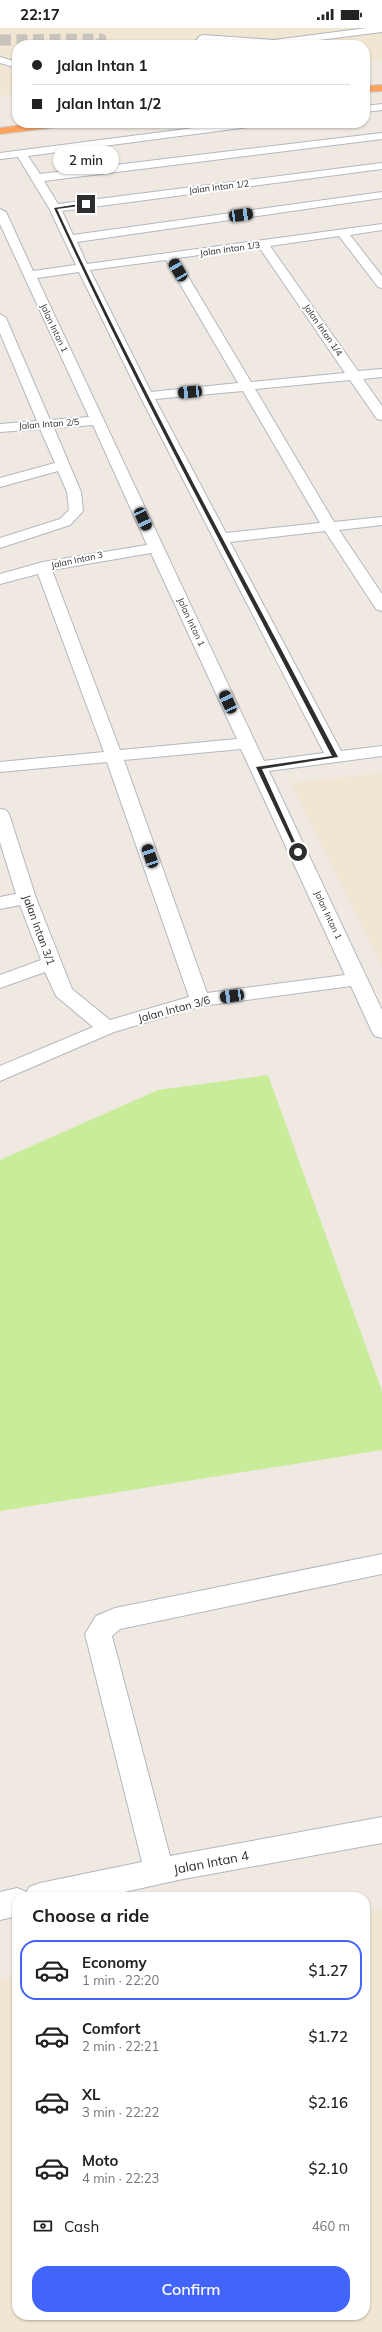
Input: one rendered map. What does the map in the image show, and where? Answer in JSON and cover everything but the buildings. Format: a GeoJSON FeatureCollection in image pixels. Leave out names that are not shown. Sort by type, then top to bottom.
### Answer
{"type":"FeatureCollection","features":[{"type":"Feature","properties":{"kind":"highway"},"geometry":{"type":"LineString","coordinates":[[370,81],[382,80]]}},
{"type":"Feature","properties":{"kind":"highway"},"geometry":{"type":"LineString","coordinates":[[370,89],[382,88]]}},
{"type":"Feature","properties":{"kind":"highway"},"geometry":{"type":"LineString","coordinates":[[0,120],[12,119]]}},
{"type":"Feature","properties":{"kind":"highway"},"geometry":{"type":"LineString","coordinates":[[0,131],[26,128]]}},
{"type":"Feature","properties":{"kind":"highway"},"geometry":{"type":"LineString","coordinates":[[0,139],[10,135],[42,128]]}},
{"type":"Feature","properties":{"kind":"street"},"geometry":{"type":"LineString","coordinates":[[288,40],[382,29]]}},
{"type":"Feature","properties":{"kind":"street"},"geometry":{"type":"LineString","coordinates":[[201,40],[203,38],[207,38],[239,40]]}},
{"type":"Feature","properties":{"kind":"street"},"geometry":{"type":"LineString","coordinates":[[0,60],[12,64]]}},
{"type":"Feature","properties":{"kind":"street"},"geometry":{"type":"LineString","coordinates":[[370,108],[382,107]]}},
{"type":"Feature","properties":{"kind":"street"},"geometry":{"type":"LineString","coordinates":[[0,156],[165,134],[194,128]]}},
{"type":"Feature","properties":{"kind":"street"},"geometry":{"type":"LineString","coordinates":[[220,128],[235,140],[266,160]]}},
{"type":"Feature","properties":{"kind":"street"},"geometry":{"type":"LineString","coordinates":[[165,134],[178,146]]}},
{"type":"Feature","properties":{"kind":"street"},"geometry":{"type":"LineString","coordinates":[[37,178],[382,136]]}},
{"type":"Feature","properties":{"kind":"street"},"geometry":{"type":"LineString","coordinates":[[31,168],[154,152]]}},
{"type":"Feature","properties":{"kind":"street"},"geometry":{"type":"LineString","coordinates":[[21,153],[55,208],[83,268],[147,396],[335,757]]}},
{"type":"Feature","properties":{"kind":"street","name":"Jalan Intan 1/2"},"geometry":{"type":"LineString","coordinates":[[55,208],[382,166]]}},
{"type":"Feature","properties":{"kind":"street"},"geometry":{"type":"LineString","coordinates":[[277,169],[330,213]]}},
{"type":"Feature","properties":{"kind":"street"},"geometry":{"type":"LineString","coordinates":[[70,239],[382,195]]}},
{"type":"Feature","properties":{"kind":"street","name":"Jalan Intan 1"},"geometry":{"type":"LineString","coordinates":[[0,212],[4,228],[29,275],[382,1032]]}},
{"type":"Feature","properties":{"kind":"street","name":"Jalan Intan 1/3"},"geometry":{"type":"LineString","coordinates":[[29,275],[263,244],[346,229],[382,227]]}},
{"type":"Feature","properties":{"kind":"street"},"geometry":{"type":"LineString","coordinates":[[346,229],[382,284]]}},
{"type":"Feature","properties":{"kind":"street","name":"Jalan Intan 1/4"},"geometry":{"type":"LineString","coordinates":[[263,244],[382,416]]}},
{"type":"Feature","properties":{"kind":"street"},"geometry":{"type":"LineString","coordinates":[[170,257],[330,527],[382,606]]}},
{"type":"Feature","properties":{"kind":"street"},"geometry":{"type":"LineString","coordinates":[[0,543],[65,522],[76,511],[74,492],[1,323]]}},
{"type":"Feature","properties":{"kind":"street"},"geometry":{"type":"LineString","coordinates":[[147,396],[382,372]]}},
{"type":"Feature","properties":{"kind":"street","name":"Jalan Intan 2/5"},"geometry":{"type":"LineString","coordinates":[[0,428],[45,423],[97,421]]}},
{"type":"Feature","properties":{"kind":"street"},"geometry":{"type":"LineString","coordinates":[[0,483],[63,465]]}},
{"type":"Feature","properties":{"kind":"street"},"geometry":{"type":"LineString","coordinates":[[221,538],[382,521]]}},
{"type":"Feature","properties":{"kind":"street","name":"Jalan Intan 3"},"geometry":{"type":"LineString","coordinates":[[0,579],[43,567],[108,553],[156,548]]}},
{"type":"Feature","properties":{"kind":"street"},"geometry":{"type":"LineString","coordinates":[[43,567],[114,756],[200,1000]]}},
{"type":"Feature","properties":{"kind":"street"},"geometry":{"type":"LineString","coordinates":[[0,767],[248,743]]}},
{"type":"Feature","properties":{"kind":"street"},"geometry":{"type":"LineString","coordinates":[[259,767],[382,751]]}},
{"type":"Feature","properties":{"kind":"street","name":"Jalan Intan 3/1"},"geometry":{"type":"LineString","coordinates":[[0,814],[27,898],[63,992],[107,1028]]}},
{"type":"Feature","properties":{"kind":"street"},"geometry":{"type":"LineString","coordinates":[[0,903],[27,898]]}},
{"type":"Feature","properties":{"kind":"street"},"geometry":{"type":"LineString","coordinates":[[0,982],[51,963]]}},
{"type":"Feature","properties":{"kind":"street","name":"Jalan Intan 3/6"},"geometry":{"type":"LineString","coordinates":[[0,1074],[107,1028],[200,1000],[358,979]]}},
{"type":"Feature","properties":{"kind":"street"},"geometry":{"type":"LineString","coordinates":[[159,1871],[98,1634],[105,1624],[115,1619],[382,1564]]}},
{"type":"Feature","properties":{"kind":"street","name":"Jalan Intan 4"},"geometry":{"type":"LineString","coordinates":[[63,1892],[159,1871],[382,1830]]}},
{"type":"Feature","properties":{"kind":"street"},"geometry":{"type":"LineString","coordinates":[[0,1906],[12,1903]]}},
{"type":"Feature","properties":{"kind":"shaded area"},"geometry":{"type":"Polygon","coordinates":[[[0,28],[382,28],[382,60],[370,60],[370,40],[12,40],[12,95],[0,96],[0,28]]]}},
{"type":"Feature","properties":{"kind":"shaded area"},"geometry":{"type":"Polygon","coordinates":[[[382,773],[382,966],[291,783],[382,773]]]}},
{"type":"Feature","properties":{"kind":"shaded area"},"geometry":{"type":"Polygon","coordinates":[[[382,1909],[382,2332],[0,2332],[0,1980],[12,1977],[12,2320],[370,2320],[370,1911],[382,1909]]]}},
{"type":"Feature","properties":{"kind":"green space"},"geometry":{"type":"Polygon","coordinates":[[[268,1075],[382,1391],[382,1450],[0,1511],[0,1160],[158,1090],[268,1075]]]}},
{"type":"Feature","properties":{"kind":"tunnel"},"geometry":{"type":"LineString","coordinates":[[0,40],[101,40]]}},
{"type":"Feature","properties":{"kind":"route"},"geometry":{"type":"LineString","coordinates":[[86,204],[55,208],[83,268],[147,396],[335,757],[259,767],[298,852]]}}]}
